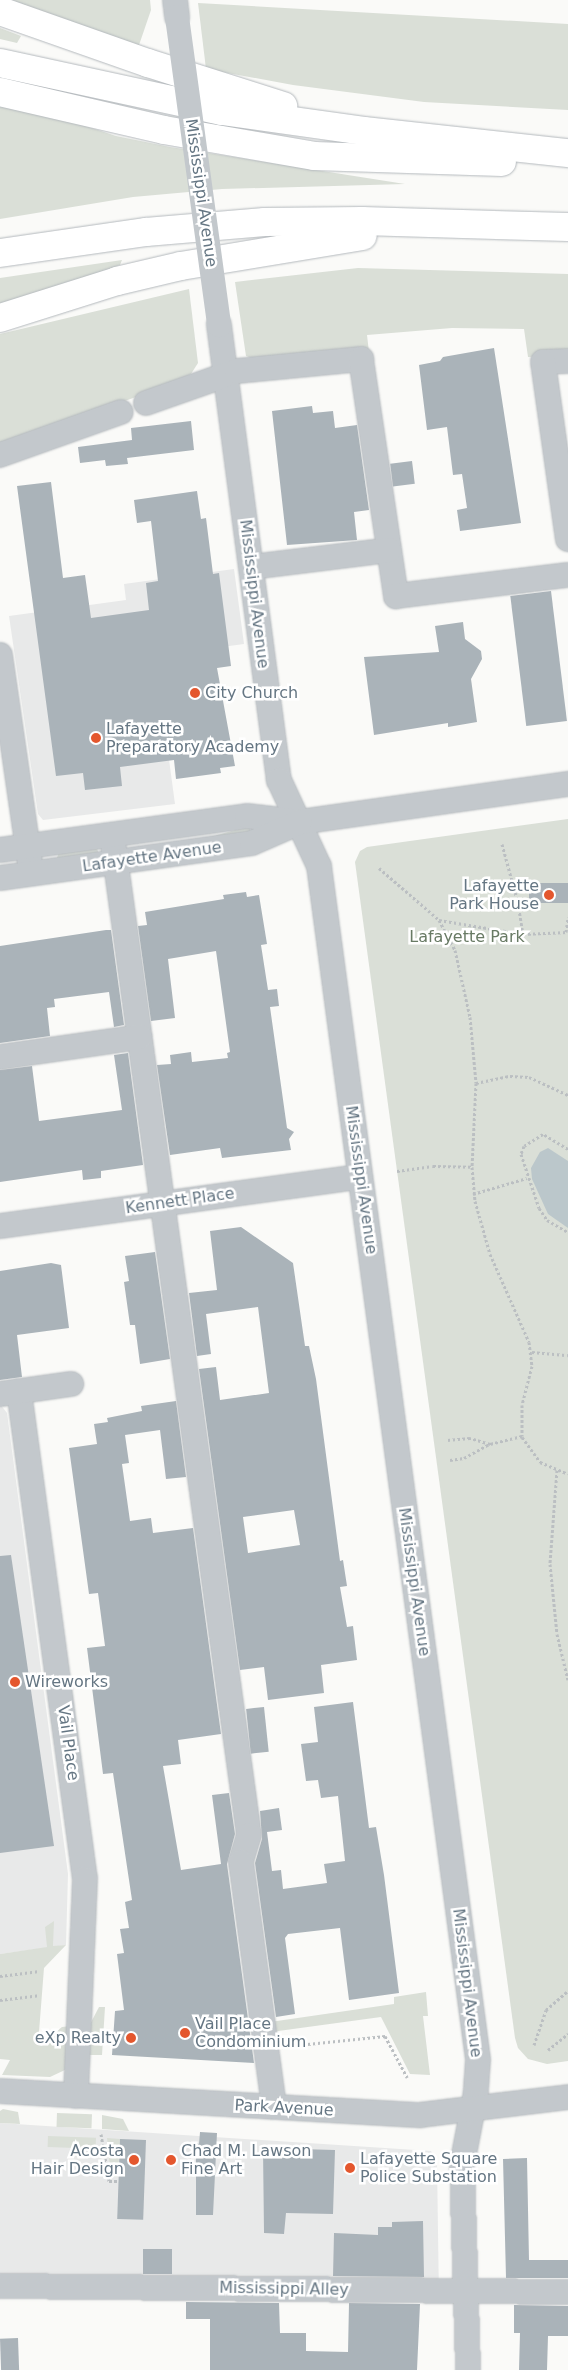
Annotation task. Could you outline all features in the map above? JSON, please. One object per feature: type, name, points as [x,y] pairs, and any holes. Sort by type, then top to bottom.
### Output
[{"type":"highway","points":[[0,11],[148,64],[364,131]]},
{"type":"highway","points":[[0,63],[203,107],[364,131],[568,153]]},
{"type":"highway","points":[[0,92],[164,130],[314,156],[437,162],[568,162]]},
{"type":"highway","points":[[0,253],[146,232],[265,222],[461,223],[568,227]]},
{"type":"highway","points":[[0,318],[117,281],[181,266],[323,241],[461,223]]},
{"type":"street","name":"Mississippi Avenue","points":[[176,9],[279,780],[319,866],[478,2060],[462,2165],[468,2370]]},
{"type":"street","points":[[146,403],[225,374],[249,368],[361,360],[396,596],[568,575]]},
{"type":"street","points":[[568,361],[543,362],[568,539]]},
{"type":"street","points":[[0,455],[121,412]]},
{"type":"street","points":[[251,567],[389,550]]},
{"type":"street","points":[[0,662],[32,874]]},
{"type":"street","name":"Lafayette Avenue","points":[[0,850],[247,816],[300,822],[568,784]]},
{"type":"street","name":"Lafayette Avenue","points":[[0,878],[252,843],[300,822]]},
{"type":"street","points":[[112,835],[249,1835],[241,1862],[274,2107]]},
{"type":"street","points":[[0,1057],[140,1037]]},
{"type":"street","name":"Kennett Place","points":[[0,1226],[360,1177]]},
{"type":"street","points":[[9,1392],[71,1384]]},
{"type":"street","name":"Vail Place","points":[[9,1392],[84,1869],[86,1909],[76,2096]]},
{"type":"street","name":"Park Avenue","points":[[0,2091],[404,2114],[472,2109],[568,2097]]},
{"type":"street","name":"Mississippi Alley","points":[[0,2286],[568,2292]]},
{"type":"path","points":[[502,844],[520,908],[523,934]]},
{"type":"path","points":[[379,868],[439,920],[455,950],[466,990],[476,1083],[472,1167],[474,1194],[490,1254],[532,1352],[530,1378],[520,1417],[522,1436],[540,1462],[568,1474]]},
{"type":"path","points":[[439,920],[523,934],[567,932],[568,917]]},
{"type":"path","points":[[476,1083],[510,1076],[529,1077],[568,1095]]},
{"type":"path","points":[[568,1149],[552,1137],[536,1136],[524,1146],[521,1154],[527,1178],[547,1220],[568,1232]]},
{"type":"path","points":[[397,1171],[433,1166],[472,1167]]},
{"type":"path","points":[[474,1194],[527,1178]]},
{"type":"path","points":[[532,1352],[568,1355]]},
{"type":"path","points":[[450,1460],[464,1458],[490,1444],[522,1436]]},
{"type":"path","points":[[447,1440],[470,1438],[490,1444]]},
{"type":"path","points":[[557,1470],[550,1564],[556,1634],[568,1680]]},
{"type":"path","points":[[0,1976],[40,1971]]},
{"type":"path","points":[[534,2045],[546,2010],[568,1991]]},
{"type":"path","points":[[0,2000],[39,1995]]},
{"type":"path","points":[[548,2050],[568,2034]]},
{"type":"path","points":[[280,2047],[385,2036],[407,2077]]},
{"type":"path","points":[[101,2134],[109,2181],[118,2181]]},
{"type":"shaded area","name":"Lafayette Preparatory Academy","points":[[234,569],[244,644],[155,656],[175,804],[43,820],[38,814],[9,616],[126,600],[124,584]]},
{"type":"shaded area","points":[[548,1148],[568,1161],[568,1228],[548,1214],[532,1179],[531,1168],[540,1152]]},
{"type":"shaded area","points":[[0,1404],[7,1413],[68,1874],[66,1945],[0,1954]]},
{"type":"shaded area","points":[[0,2123],[431,2151],[437,2162],[439,2300],[0,2294]]},
{"type":"green space","points":[[11,0],[150,0],[151,10],[138,48]]},
{"type":"green space","points":[[198,3],[568,24],[568,110],[424,102],[293,85],[206,69]]},
{"type":"green space","points":[[0,28],[21,36],[17,43],[0,39]]},
{"type":"green space","points":[[0,104],[59,117],[116,136],[170,147],[405,184],[222,189],[133,197],[0,219]]},
{"type":"green space","points":[[122,260],[120,265],[0,308],[0,278]]},
{"type":"green space","points":[[358,268],[568,274],[568,355],[528,357],[524,329],[452,328],[367,335],[369,352],[254,359],[246,356],[235,282]]},
{"type":"green space","points":[[189,289],[198,363],[191,374],[170,385],[0,445],[0,334]]},
{"type":"green space","name":"Lafayette Park","points":[[568,819],[568,2061],[547,2064],[528,2059],[518,2048],[515,2038],[355,862],[360,851],[367,847]]},
{"type":"green space","points":[[249,826],[251,833],[136,866],[134,859]]},
{"type":"green space","points":[[97,848],[99,855],[57,858],[59,852]]},
{"type":"green space","points":[[54,1921],[53,1946],[66,1945],[44,1968],[39,2032],[46,2040],[62,2027],[71,2026],[67,2069],[50,2077],[2,2075],[10,2060],[0,2059],[0,1954],[47,1947],[45,1927]]},
{"type":"green space","points":[[426,1992],[428,2016],[423,2016],[430,2075],[410,2074],[381,2017],[271,2032],[270,2022],[394,2004],[394,1997]]},
{"type":"green space","points":[[99,2007],[105,2007],[102,2055],[86,2055],[88,2028]]},
{"type":"green space","points":[[3,2109],[18,2112],[20,2124],[0,2123],[0,2111]]},
{"type":"green space","points":[[57,2113],[92,2114],[91,2128],[57,2127]]},
{"type":"green space","points":[[102,2115],[123,2119],[129,2131],[102,2129]]},
{"type":"green space","points":[[48,2136],[96,2138],[96,2149],[48,2147]]},
{"type":"green space","points":[[107,2138],[120,2139],[118,2177],[111,2177]]},
{"type":"building","points":[[494,348],[521,523],[460,531],[457,510],[467,508],[462,474],[453,475],[447,427],[427,430],[419,365],[440,361],[443,357]]},
{"type":"building","points":[[312,406],[313,413],[333,411],[335,428],[357,425],[369,510],[354,512],[357,540],[287,545],[272,411]]},
{"type":"building","points":[[191,421],[194,450],[127,458],[128,464],[106,466],[105,460],[80,463],[78,447],[132,440],[131,428]]},
{"type":"building","points":[[412,461],[415,484],[393,487],[390,464]]},
{"type":"building","points":[[51,482],[63,578],[85,575],[91,618],[149,610],[146,583],[158,581],[151,521],[137,523],[134,500],[197,491],[201,519],[206,518],[213,574],[219,573],[231,666],[217,668],[235,766],[220,768],[221,773],[176,779],[174,760],[120,767],[122,786],[85,790],[83,773],[56,776],[17,486]]},
{"type":"building","points":[[551,591],[567,721],[526,726],[510,596]]},
{"type":"building","points":[[463,622],[465,639],[481,651],[482,659],[471,679],[477,722],[448,727],[448,723],[374,735],[364,657],[439,652],[435,626]]},
{"type":"building","name":"Lafayette Park House","points":[[529,883],[568,883],[568,903],[529,903]]},
{"type":"building","points":[[246,892],[247,897],[259,895],[267,944],[261,945],[268,990],[277,989],[279,1006],[270,1007],[287,1128],[294,1132],[289,1139],[291,1150],[222,1158],[220,1148],[170,1155],[157,1065],[171,1064],[170,1055],[191,1052],[192,1062],[228,1058],[227,1053],[230,1052],[216,951],[168,959],[175,1018],[151,1021],[138,926],[147,925],[145,912],[224,899],[223,895]]},
{"type":"building","points":[[111,930],[124,1025],[114,1027],[109,992],[54,999],[55,1007],[47,1008],[50,1036],[0,1043],[0,946]]},
{"type":"building","points":[[128,1053],[143,1165],[101,1171],[101,1178],[83,1180],[82,1170],[0,1182],[0,1070],[32,1066],[39,1121],[122,1110],[114,1055]]},
{"type":"building","points":[[241,1227],[293,1263],[305,1346],[309,1346],[316,1379],[340,1561],[343,1560],[347,1586],[340,1587],[347,1627],[353,1626],[357,1660],[321,1665],[324,1693],[268,1700],[264,1667],[240,1670],[199,1369],[216,1367],[220,1400],[269,1393],[258,1307],[206,1314],[211,1354],[197,1356],[189,1293],[217,1290],[210,1231]],"holes":[[[294,1510],[300,1545],[248,1553],[243,1517]]]},
{"type":"building","points":[[155,1252],[170,1359],[140,1364],[135,1325],[130,1325],[124,1282],[129,1281],[125,1256]]},
{"type":"building","points":[[51,1263],[61,1265],[69,1328],[17,1335],[22,1377],[0,1380],[0,1271]]},
{"type":"building","points":[[176,1401],[186,1477],[166,1479],[160,1430],[125,1435],[129,1463],[122,1464],[130,1521],[151,1518],[153,1533],[193,1528],[221,1734],[178,1740],[181,1764],[163,1766],[181,1870],[221,1864],[212,1795],[229,1793],[235,1834],[227,1864],[254,2063],[112,2055],[115,2011],[124,2010],[117,1954],[124,1953],[120,1929],[129,1928],[125,1902],[132,1900],[113,1773],[103,1774],[87,1648],[105,1646],[98,1593],[89,1594],[69,1448],[97,1444],[94,1424],[108,1422],[107,1418],[142,1411],[141,1406]]},
{"type":"building","name":"Wireworks","points":[[11,1555],[54,1846],[0,1853],[0,1556]]},
{"type":"building","points":[[353,1702],[369,1828],[376,1827],[399,1993],[349,2000],[340,1928],[288,1934],[285,1938],[295,2014],[276,2017],[255,1863],[262,1839],[260,1811],[279,1808],[282,1830],[267,1832],[272,1871],[281,1870],[283,1889],[327,1883],[324,1864],[345,1861],[338,1796],[321,1798],[318,1780],[306,1781],[301,1744],[318,1742],[314,1707]]},
{"type":"building","points":[[264,1707],[269,1752],[251,1754],[246,1709]]},
{"type":"building","points":[[200,2132],[217,2133],[213,2215],[196,2215],[196,2143],[199,2144]]},
{"type":"building","points":[[120,2139],[146,2140],[143,2220],[117,2219]]},
{"type":"building","points":[[263,2148],[335,2150],[333,2214],[286,2213],[284,2234],[264,2233]]},
{"type":"building","points":[[527,2158],[529,2260],[568,2260],[568,2278],[506,2278],[503,2159]]},
{"type":"building","points":[[423,2221],[424,2277],[333,2276],[334,2233],[378,2235],[378,2227],[392,2227],[392,2222]]},
{"type":"building","points":[[143,2249],[172,2249],[172,2274],[143,2274]]},
{"type":"building","points":[[186,2302],[279,2303],[280,2333],[306,2333],[306,2351],[348,2352],[349,2303],[420,2304],[417,2370],[210,2370],[210,2319],[186,2319]]},
{"type":"building","points":[[514,2305],[568,2306],[568,2336],[548,2336],[547,2370],[519,2370],[520,2333],[514,2333]]},
{"type":"building","points":[[18,2338],[19,2370],[1,2370],[0,2339]]},
{"type":"place","name":"City Church","points":[[195,693]]},
{"type":"place","name":"Lafayette Preparatory Academy","points":[[96,738]]},
{"type":"place","name":"Lafayette Park House","points":[[549,895]]},
{"type":"place","name":"Wireworks","points":[[15,1682]]},
{"type":"place","name":"Vail Place Condominium","points":[[185,2033]]},
{"type":"place","name":"eXp Realty","points":[[131,2038]]},
{"type":"place","name":"Acosta Hair Design","points":[[134,2160]]},
{"type":"place","name":"Chad M. Lawson Fine Art","points":[[171,2160]]},
{"type":"place","name":"Lafayette Square Police Substation","points":[[350,2168]]}]
